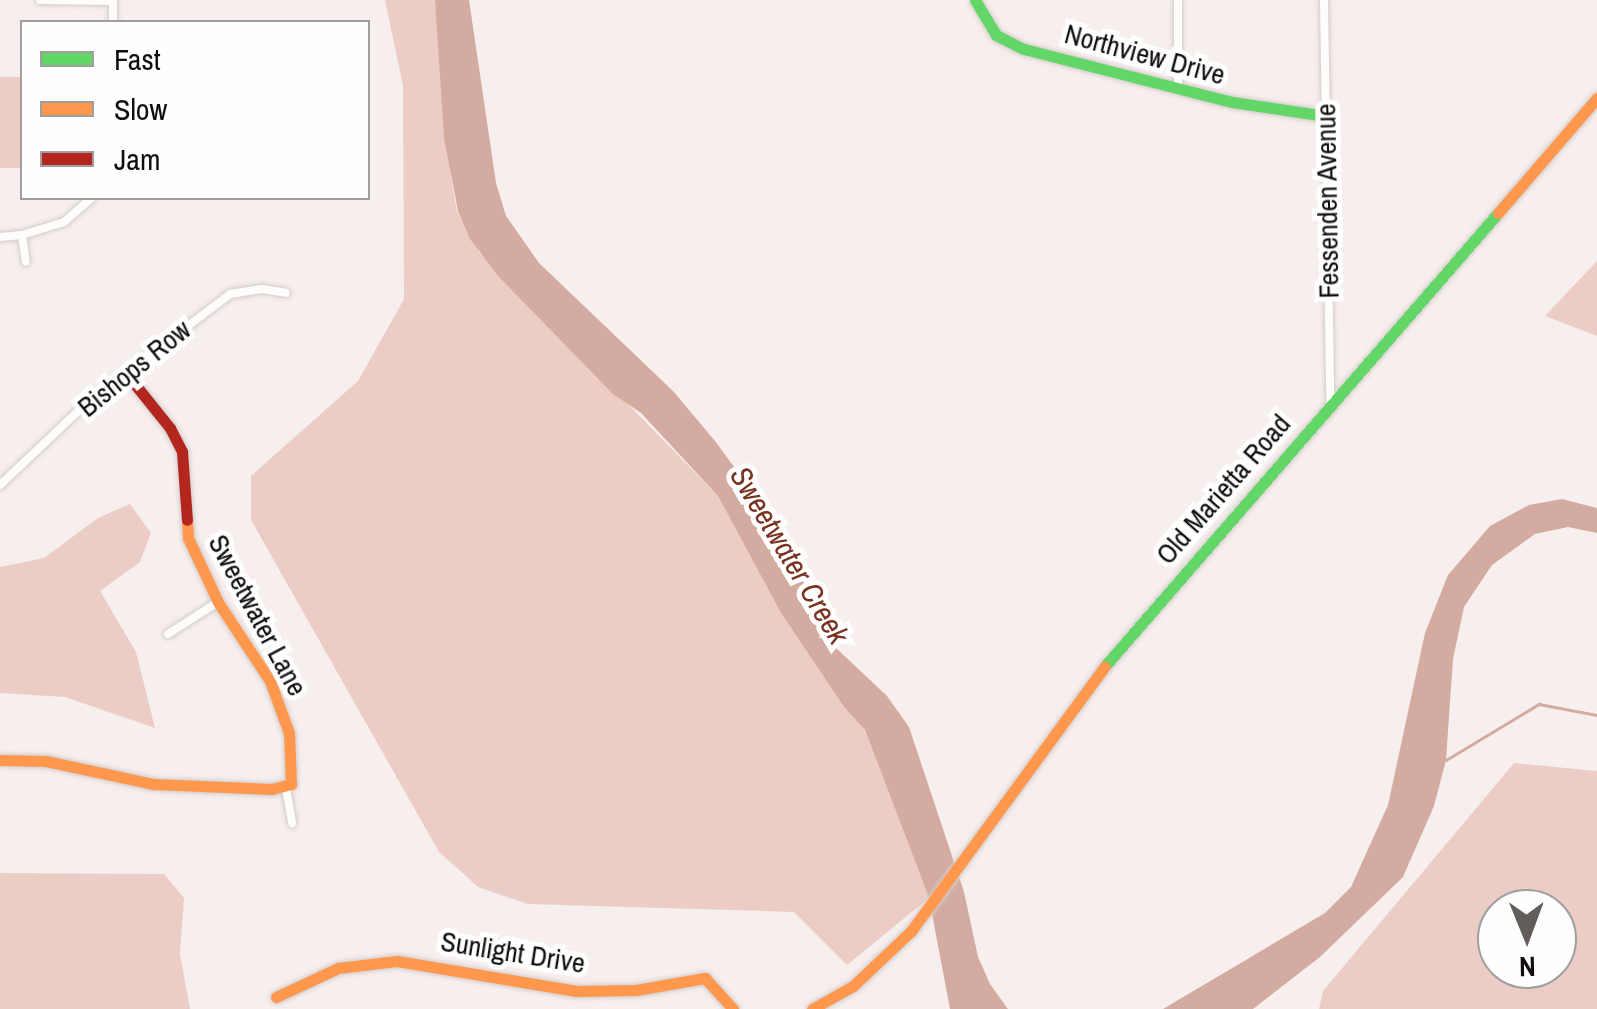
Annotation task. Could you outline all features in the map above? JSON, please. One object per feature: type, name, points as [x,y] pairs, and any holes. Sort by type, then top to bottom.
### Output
[{"type":"street","points":[[40,0],[113,0]]},
{"type":"street","name":"Northview Drive","points":[[975,0],[987,24],[1009,42],[1278,112],[1326,116]]},
{"type":"street","points":[[1178,0],[1178,88]]},
{"type":"street","name":"Fessenden Avenue","points":[[1324,0],[1330,403]]},
{"type":"street","name":"Old Marietta Road","points":[[812,1009],[852,986],[911,931],[1103,668],[1597,98]]},
{"type":"street","points":[[0,237],[22,236],[64,222],[90,200]]},
{"type":"street","points":[[22,236],[26,262]]},
{"type":"street","name":"Bishops Row","points":[[0,486],[125,372],[230,294],[262,289],[286,293]]},
{"type":"street","name":"Sweetwater Lane","points":[[125,372],[170,428],[182,452],[188,538],[218,602],[270,681],[282,711],[294,777],[286,788]]},
{"type":"street","points":[[168,634],[218,602]]},
{"type":"street","points":[[0,760],[46,761],[153,784],[286,788],[292,822]]},
{"type":"street","name":"Sunlight Drive","points":[[276,997],[338,968],[397,960],[578,991],[636,990],[682,978],[704,978],[715,984],[733,1009]]},
{"type":"shaded area","points":[[385,0],[435,0],[451,178],[457,211],[479,252],[718,496],[781,613],[844,707],[865,730],[929,898],[847,965],[794,912],[528,904],[478,887],[439,852],[251,520],[251,476],[358,381],[404,299],[403,86]]},
{"type":"shaded area","points":[[0,77],[20,77],[20,168],[0,168]]},
{"type":"shaded area","points":[[1597,261],[1597,336],[1545,316]]},
{"type":"shaded area","points":[[130,504],[151,533],[140,562],[100,591],[136,652],[155,728],[65,697],[0,693],[0,567],[44,558],[98,518]]},
{"type":"shaded area","points":[[1514,763],[1597,771],[1597,1009],[1319,1009],[1323,991]]},
{"type":"shaded area","points":[[0,873],[164,874],[184,898],[180,954],[190,1009],[0,1009]]},
{"type":"water","name":"Sweetwater Creek","points":[[435,0],[469,0],[496,183],[506,216],[539,263],[673,391],[715,441],[781,531],[835,647],[887,696],[909,727],[964,892],[978,957],[990,984],[1008,1009],[950,1009],[929,898],[865,730],[844,707],[781,613],[718,496],[641,413],[613,394],[498,276],[470,239],[458,211],[444,138]]},
{"type":"water","points":[[1562,499],[1597,508],[1597,533],[1568,527],[1535,534],[1492,565],[1464,607],[1453,659],[1446,760],[1434,806],[1403,877],[1320,957],[1253,1009],[1163,1009],[1325,913],[1351,887],[1388,805],[1425,633],[1448,575],[1490,526],[1529,505]]},
{"type":"waterway","points":[[1446,760],[1539,704],[1597,715]]},
{"type":"traffic: fast","points":[[975,0],[996,35],[1024,49],[1232,102],[1326,116]]},
{"type":"traffic: fast","points":[[1105,666],[1498,213]]},
{"type":"traffic: slow","points":[[1498,213],[1597,98]]},
{"type":"traffic: slow","points":[[0,760],[46,761],[153,784],[272,789],[291,784],[289,733],[270,681],[218,602],[188,538],[187,520]]},
{"type":"traffic: slow","points":[[812,1009],[853,986],[911,931],[1105,666]]},
{"type":"traffic: slow","points":[[276,997],[338,968],[397,961],[577,991],[636,990],[705,978],[733,1009]]},
{"type":"traffic: jam","points":[[125,372],[170,428],[182,452],[187,520]]}]
